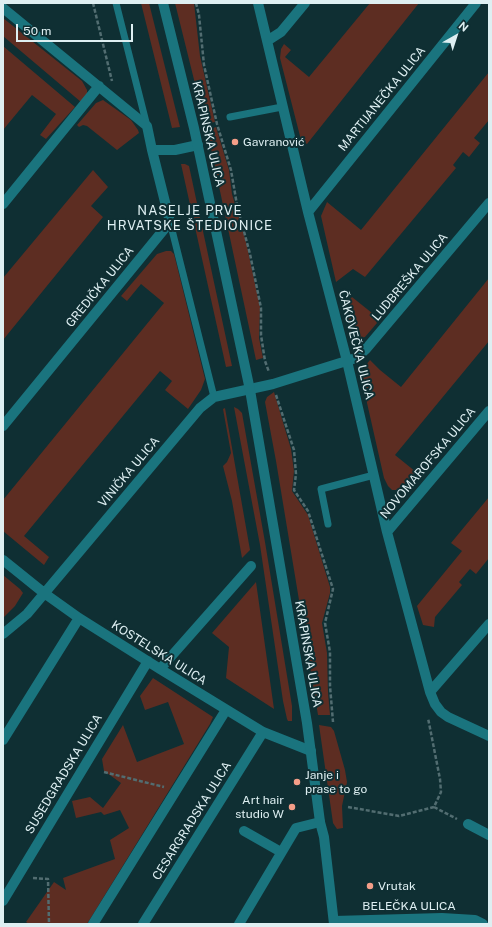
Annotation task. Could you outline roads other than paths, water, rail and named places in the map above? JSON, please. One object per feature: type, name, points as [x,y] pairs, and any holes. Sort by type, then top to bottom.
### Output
[{"type":"street","name":"KRAPINSKA ULICA","points":[[163,3],[198,145],[250,390],[311,751],[320,822],[324,838],[334,922]]},
{"type":"street","name":"ČAKOVEČKA ULICA","points":[[258,3],[308,212],[347,361],[387,532],[430,692],[435,704],[441,712],[448,717],[489,736]]},
{"type":"street","points":[[267,41],[281,32],[305,3]]},
{"type":"street","name":"MARTIJANEČKA ULICA","points":[[308,212],[476,3]]},
{"type":"street","points":[[3,8],[104,84],[147,126],[170,222]]},
{"type":"street","points":[[3,204],[104,84]]},
{"type":"street","points":[[152,150],[175,150],[198,145]]},
{"type":"street","name":"LUDBREŠKA ULICA","points":[[347,361],[356,358],[366,348],[489,203]]},
{"type":"street","name":"GREDIČKA ULICA","points":[[3,426],[170,222]]},
{"type":"street","points":[[250,390],[347,361]]},
{"type":"street","name":"VINIČKA ULICA","points":[[3,634],[27,614],[200,408],[214,397],[250,390]]},
{"type":"street","name":"NOVOMAROFSKA ULICA","points":[[387,532],[489,411]]},
{"type":"street","name":"KOSTELSKA ULICA","points":[[3,560],[44,593],[79,618],[226,710],[263,732],[311,751]]},
{"type":"street","points":[[160,669],[251,566]]},
{"type":"street","points":[[3,740],[79,618]]},
{"type":"street","points":[[430,692],[489,624]]},
{"type":"street","name":"SUSEDGRADSKA ULICA","points":[[3,901],[148,661]]},
{"type":"street","points":[[93,924],[226,710]]},
{"type":"street","name":"CESARGRADSKA ULICA","points":[[142,924],[263,732]]},
{"type":"street","points":[[239,924],[296,828],[320,822]]},
{"type":"street","points":[[468,824],[489,835]]},
{"type":"street","points":[[244,831],[281,852]]},
{"type":"street","name":"BELEČKA ULICA","points":[[334,922],[442,918],[475,920],[483,924]]},
{"type":"lane","points":[[116,3],[147,126]]},
{"type":"lane","points":[[230,118],[282,107]]},
{"type":"lane","points":[[170,222],[214,397]]},
{"type":"lane","points":[[328,524],[321,489],[374,475]]},
{"type":"place","name":"Gavranović","points":[[235,142]]},
{"type":"place","name":"Janje i prase to go","points":[[297,782]]},
{"type":"place","name":"Art hair studio W","points":[[292,807]]},
{"type":"place","name":"Vrutak","points":[[370,886]]},
{"type":"district","name":"NASELJE PRVE HRVATSKE ŠTEDIONICE","points":[[190,218]]}]
